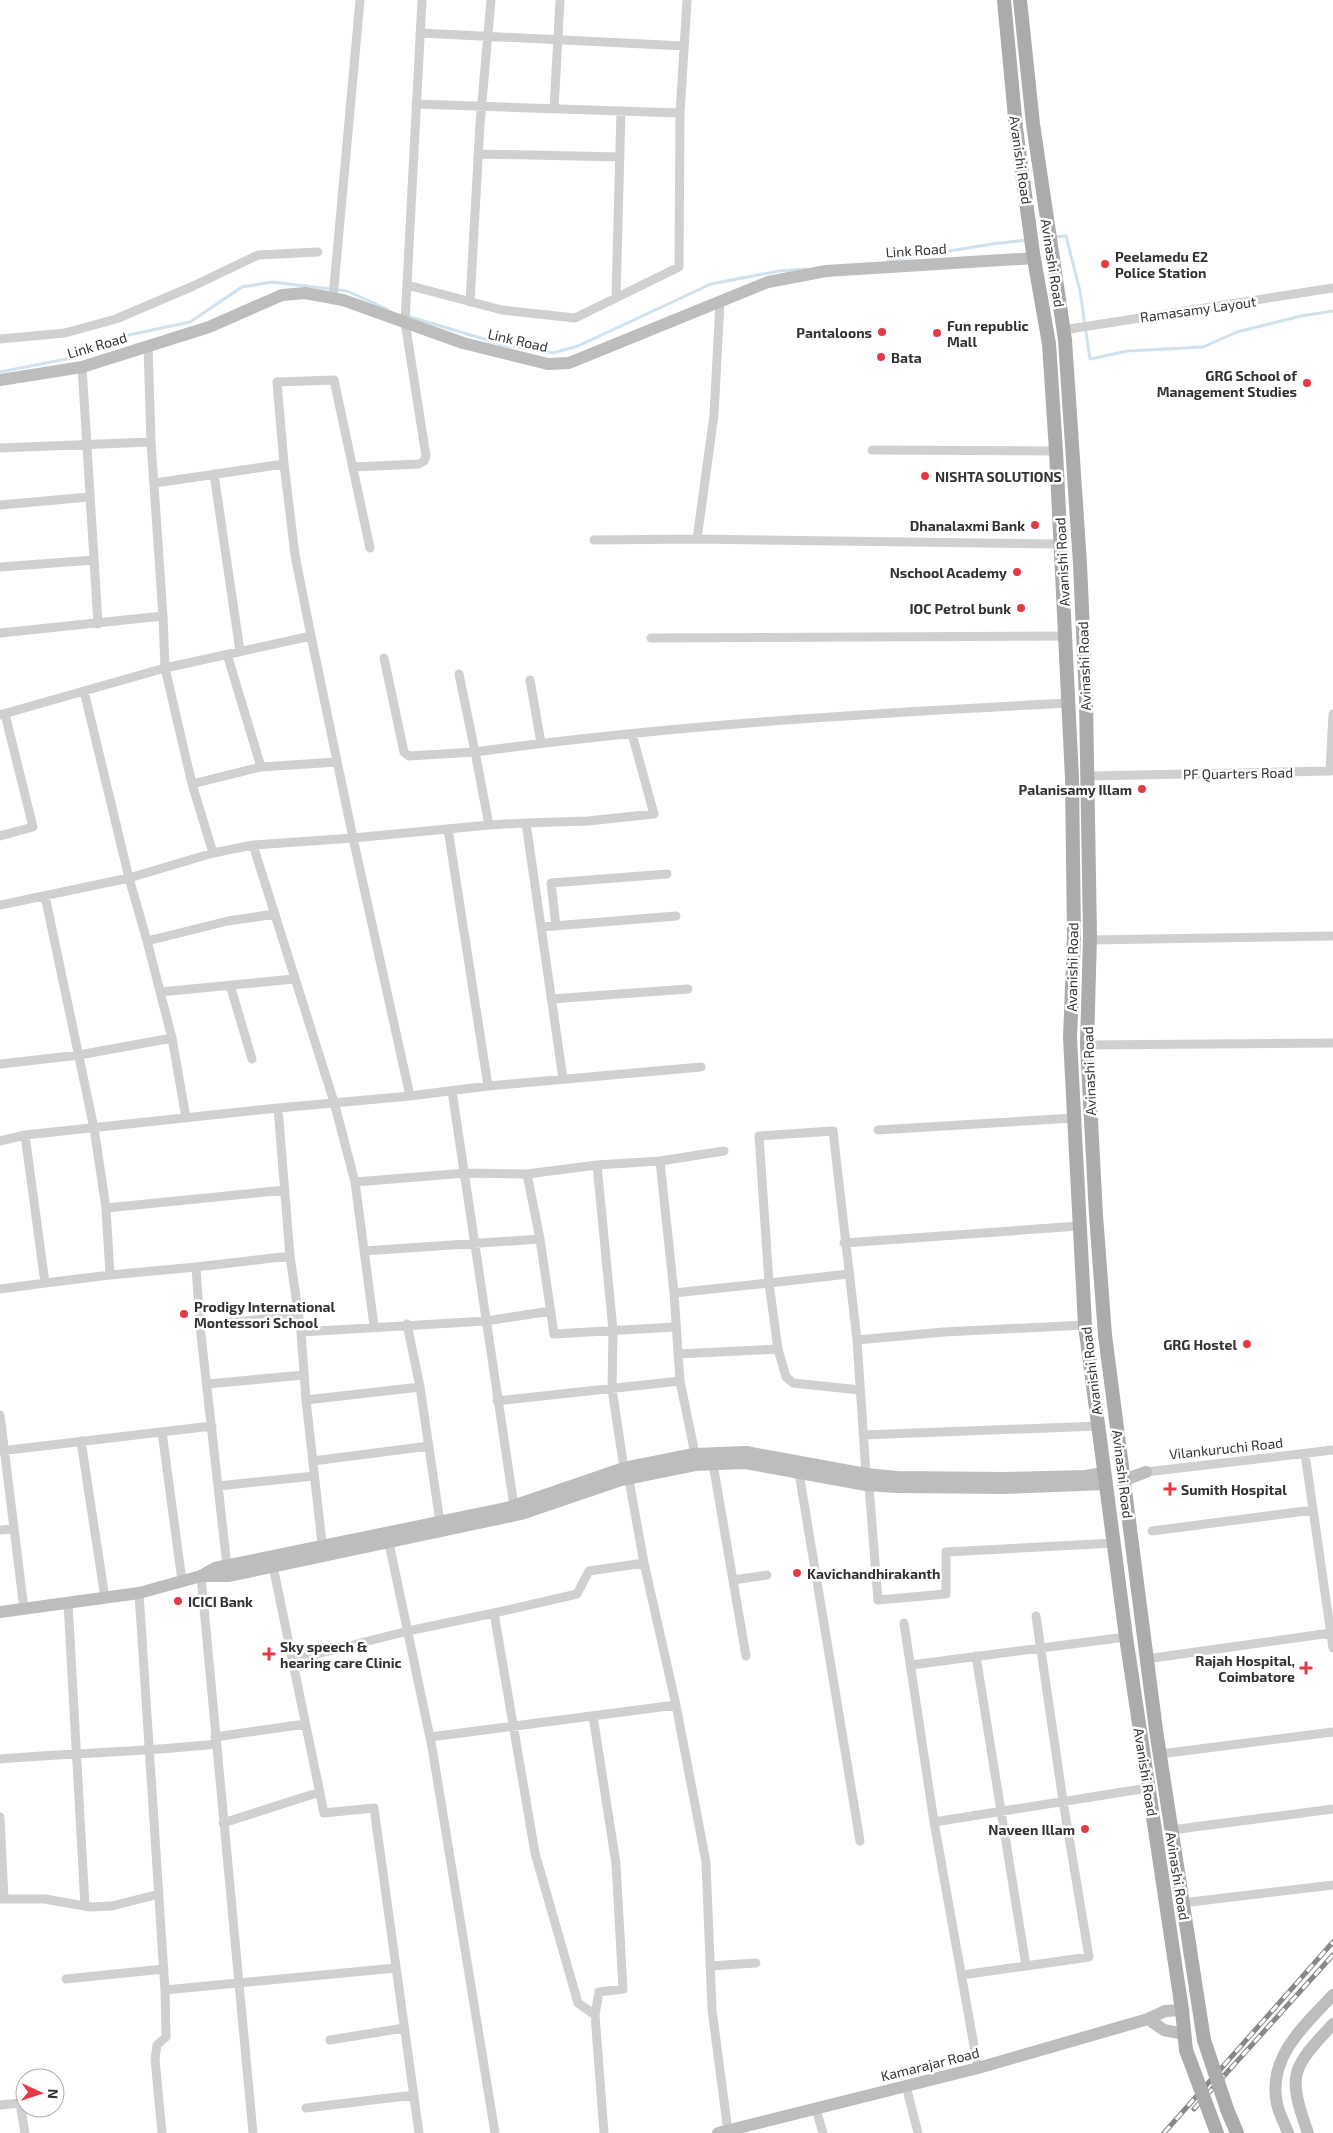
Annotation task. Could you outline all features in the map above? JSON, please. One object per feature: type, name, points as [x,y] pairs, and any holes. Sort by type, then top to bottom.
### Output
[{"type":"main road","name":"Avanishi Road","points":[[1004,0],[1016,128],[1034,256],[1049,344],[1056,451],[1070,703],[1074,937],[1070,1038],[1085,1325],[1126,1637],[1182,2010],[1186,2050],[1217,2133]]},
{"type":"main road","name":"Avinashi Road","points":[[1020,0],[1033,124],[1063,330],[1080,573],[1088,776],[1090,940],[1086,1045],[1106,1335],[1146,1659],[1204,2040],[1237,2133]]},
{"type":"main road","points":[[1081,1255],[1100,1254]]},
{"type":"main road","points":[[1140,1732],[1156,1730]]},
{"type":"main road","points":[[1153,1820],[1170,1823]]},
{"type":"street","points":[[333,292],[360,0]]},
{"type":"street","points":[[353,467],[419,464],[424,461],[426,456],[405,318],[422,0]]},
{"type":"street","points":[[470,302],[480,124],[491,0]]},
{"type":"street","points":[[554,109],[560,0]]},
{"type":"street","points":[[407,285],[502,310],[575,318],[679,267],[680,113],[687,0]]},
{"type":"street","points":[[420,33],[684,46]]},
{"type":"street","points":[[416,104],[680,113]]},
{"type":"street","points":[[616,298],[621,111]]},
{"type":"street","points":[[479,154],[620,157]]},
{"type":"street","points":[[0,338],[65,333],[116,319],[191,287],[258,255],[318,252]]},
{"type":"street","name":"Link Road","points":[[0,380],[82,367],[210,327],[282,295],[333,292],[343,300],[405,318],[473,345],[548,364],[569,363],[768,282],[826,271],[1034,256]]},
{"type":"street","name":"Ramasamy Layout","points":[[1063,330],[1333,288]]},
{"type":"street","points":[[697,538],[714,415],[720,302]]},
{"type":"street","points":[[148,346],[151,442],[165,668],[192,784],[213,853]]},
{"type":"street","points":[[82,367],[98,624]]},
{"type":"street","points":[[370,548],[334,380],[277,382],[284,464],[295,555],[353,838],[410,1096]]},
{"type":"street","points":[[0,448],[151,442]]},
{"type":"street","points":[[872,450],[1056,451]]},
{"type":"street","points":[[155,483],[284,464]]},
{"type":"street","points":[[214,474],[240,651]]},
{"type":"street","points":[[0,505],[89,497]]},
{"type":"street","points":[[594,540],[697,538],[1061,544]]},
{"type":"street","points":[[0,567],[94,560]]},
{"type":"street","points":[[0,633],[163,616]]},
{"type":"street","points":[[0,836],[33,827],[2,715],[165,668],[312,636]]},
{"type":"street","points":[[651,638],[1066,636]]},
{"type":"street","points":[[227,654],[261,767]]},
{"type":"street","points":[[384,658],[404,752],[409,756],[475,752],[541,743],[855,714],[1070,703]]},
{"type":"street","points":[[459,674],[489,825]]},
{"type":"street","points":[[530,680],[541,743]]},
{"type":"street","points":[[84,691],[129,878],[172,1038],[186,1118]]},
{"type":"street","name":"PF Quarters Road","points":[[1088,776],[1332,771],[1333,714]]},
{"type":"street","points":[[0,905],[129,878],[213,853],[253,845],[489,825],[588,821],[654,814],[632,734]]},
{"type":"street","points":[[192,784],[261,767],[337,762]]},
{"type":"street","points":[[526,823],[563,1079]]},
{"type":"street","points":[[448,829],[488,1086]]},
{"type":"street","points":[[253,845],[334,1102],[355,1182],[374,1326]]},
{"type":"street","points":[[556,926],[551,883],[667,874]]},
{"type":"street","points":[[45,896],[94,1128],[106,1208],[110,1275]]},
{"type":"street","points":[[147,940],[228,921],[275,914]]},
{"type":"street","points":[[541,927],[676,916]]},
{"type":"street","points":[[1090,940],[1333,936]]},
{"type":"street","points":[[160,992],[294,979]]},
{"type":"street","points":[[230,984],[252,1059]]},
{"type":"street","points":[[551,999],[688,988]]},
{"type":"street","points":[[0,1062],[80,1055],[172,1038]]},
{"type":"street","points":[[1086,1045],[1333,1043]]},
{"type":"street","points":[[0,1141],[25,1135],[334,1102],[701,1067]]},
{"type":"street","points":[[452,1092],[466,1173],[497,1401],[514,1506]]},
{"type":"street","points":[[278,1108],[290,1256],[301,1332],[312,1461],[323,1551]]},
{"type":"street","points":[[878,1130],[1074,1118]]},
{"type":"street","points":[[860,1390],[793,1382],[786,1377],[778,1349],[769,1283],[759,1136],[833,1131],[844,1243],[857,1340],[863,1435],[878,1600],[946,1594],[946,1552],[1114,1543]]},
{"type":"street","points":[[25,1135],[45,1283]]},
{"type":"street","points":[[355,1182],[466,1173],[527,1174],[597,1165],[660,1161],[724,1151]]},
{"type":"street","points":[[660,1161],[674,1293],[680,1381],[695,1454]]},
{"type":"street","points":[[597,1165],[613,1330],[612,1389],[626,1474],[676,1705],[706,1862],[712,2010],[723,2132]]},
{"type":"street","points":[[527,1174],[540,1239],[554,1334],[675,1327]]},
{"type":"street","points":[[106,1208],[285,1190]]},
{"type":"street","points":[[844,1243],[1079,1226]]},
{"type":"street","points":[[364,1251],[540,1239]]},
{"type":"street","points":[[0,1289],[290,1256]]},
{"type":"street","points":[[196,1267],[200,1326],[227,1566]]},
{"type":"street","points":[[674,1293],[848,1274]]},
{"type":"street","points":[[301,1332],[407,1324],[486,1321],[551,1311]]},
{"type":"street","points":[[200,1326],[299,1315]]},
{"type":"street","points":[[407,1324],[420,1387],[440,1522]]},
{"type":"street","points":[[857,1340],[944,1332],[1085,1325]]},
{"type":"street","points":[[678,1354],[778,1349]]},
{"type":"street","points":[[207,1384],[304,1375]]},
{"type":"street","points":[[497,1401],[680,1381]]},
{"type":"street","points":[[306,1400],[420,1387]]},
{"type":"street","points":[[0,1415],[2,1450],[24,1609]]},
{"type":"street","points":[[2,1450],[212,1426]]},
{"type":"street","points":[[863,1435],[1098,1426]]},
{"type":"street","points":[[162,1432],[182,1581]]},
{"type":"street","points":[[82,1441],[105,1598]]},
{"type":"street","points":[[312,1461],[429,1446]]},
{"type":"street","name":"Vilankuruchi Road","points":[[1124,1475],[1333,1450]]},
{"type":"street","points":[[0,1612],[139,1593],[201,1576],[229,1576],[273,1566],[323,1551],[514,1506],[695,1454],[746,1452],[867,1480]]},
{"type":"street","points":[[1305,1454],[1330,1609],[1333,1648]]},
{"type":"street","points":[[201,1576],[215,1568],[389,1543],[521,1514],[622,1480],[626,1474],[695,1465],[745,1463],[800,1473],[867,1480],[1003,1488],[1105,1479]]},
{"type":"street","points":[[713,1464],[746,1656]]},
{"type":"street","points":[[800,1473],[860,1841]]},
{"type":"street","points":[[218,1486],[314,1476]]},
{"type":"street","points":[[1152,1530],[1313,1510]]},
{"type":"street","points":[[0,1530],[14,1529]]},
{"type":"street","points":[[389,1543],[430,1737],[495,2133]]},
{"type":"street","points":[[292,1660],[408,1631],[577,1594],[589,1571],[644,1563]]},
{"type":"street","points":[[273,1566],[324,1813],[374,1808],[419,2133]]},
{"type":"street","points":[[733,1580],[767,1575]]},
{"type":"street","points":[[201,1576],[253,2133]]},
{"type":"street","points":[[139,1593],[165,1990],[166,2037],[157,2045],[155,2059],[162,2133]]},
{"type":"street","points":[[68,1604],[85,1906]]},
{"type":"street","points":[[494,1613],[535,1853],[578,2003],[595,2014]]},
{"type":"street","points":[[962,1974],[1089,1956],[1063,1802],[1036,1616]]},
{"type":"street","points":[[904,1623],[934,1822],[978,2068]]},
{"type":"street","points":[[1146,1659],[1331,1633]]},
{"type":"street","points":[[911,1665],[1126,1637]]},
{"type":"street","points":[[976,1656],[1026,1966]]},
{"type":"street","points":[[430,1737],[676,1705]]},
{"type":"street","points":[[594,1716],[616,1864],[623,1989],[599,1992],[595,2014],[604,2133]]},
{"type":"street","points":[[0,1759],[76,1753],[150,1751],[306,1724]]},
{"type":"street","points":[[1160,1754],[1333,1732]]},
{"type":"street","points":[[934,1822],[1148,1788]]},
{"type":"street","points":[[223,1823],[320,1792]]},
{"type":"street","points":[[1170,1823],[1333,1809]]},
{"type":"street","points":[[0,1817],[2,1899],[45,1899],[85,1906],[112,1906],[159,1894]]},
{"type":"street","points":[[1182,1903],[1333,1885]]},
{"type":"street","points":[[710,1966],[756,1963]]},
{"type":"street","points":[[165,1990],[396,1968]]},
{"type":"street","points":[[66,1979],[164,1969]]},
{"type":"street","points":[[1288,2133],[1277,2104],[1276,2085],[1286,2048],[1333,1994]]},
{"type":"street","name":"Kamarajar Road","points":[[723,2132],[978,2068],[1148,2019],[1165,2011],[1182,2010]]},
{"type":"street","points":[[1148,2019],[1164,2030],[1184,2034]]},
{"type":"street","points":[[1308,2133],[1295,2096],[1295,2080],[1299,2066],[1310,2049],[1333,2024]]},
{"type":"street","points":[[330,2040],[404,2028]]},
{"type":"street","points":[[906,2086],[918,2133]]},
{"type":"street","points":[[306,2108],[414,2095]]},
{"type":"street","points":[[0,2106],[20,2103],[25,2133]]},
{"type":"street","points":[[816,2108],[823,2133]]},
{"type":"waterway","points":[[1054,237],[1066,236],[1080,291],[1090,359],[1128,351],[1203,347],[1237,332],[1301,316],[1333,311]]},
{"type":"waterway","points":[[888,261],[1028,240]]},
{"type":"waterway","points":[[407,316],[504,345],[553,353],[578,346],[711,284],[779,271],[805,269]]},
{"type":"waterway","points":[[0,372],[66,359],[124,336],[190,322],[242,287],[272,282],[347,291],[387,309]]},
{"type":"railway","points":[[1164,2133],[1333,1942]]},
{"type":"railway","points":[[1194,2109],[1333,1955]]},
{"type":"place","name":"Peelamedu E2 Police Station","points":[[1105,264]]},
{"type":"place","name":"Pantaloons","points":[[882,332]]},
{"type":"place","name":"Fun republic Mall","points":[[937,333]]},
{"type":"place","name":"Bata","points":[[881,357]]},
{"type":"place","name":"GRG School of Management Studies","points":[[1307,383]]},
{"type":"place","name":"NISHTA SOLUTIONS","points":[[925,476]]},
{"type":"place","name":"Dhanalaxmi Bank","points":[[1035,525]]},
{"type":"place","name":"Nschool Academy","points":[[1017,572]]},
{"type":"place","name":"IOC Petrol bunk","points":[[1021,608]]},
{"type":"place","name":"Palanisamy Illam","points":[[1142,789]]},
{"type":"place","name":"Prodigy International Montessori School","points":[[184,1314]]},
{"type":"place","name":"GRG Hostel","points":[[1247,1344]]},
{"type":"place","name":"Sumith Hospital","points":[[1170,1489]]},
{"type":"place","name":"Kavichandhirakanth","points":[[797,1573]]},
{"type":"place","name":"ICICI Bank","points":[[178,1601]]},
{"type":"place","name":"Sky speech & hearing care Clinic","points":[[269,1654]]},
{"type":"place","name":"Rajah Hospital, Coimbatore","points":[[1306,1668]]},
{"type":"place","name":"Naveen Illam","points":[[1085,1829]]}]
